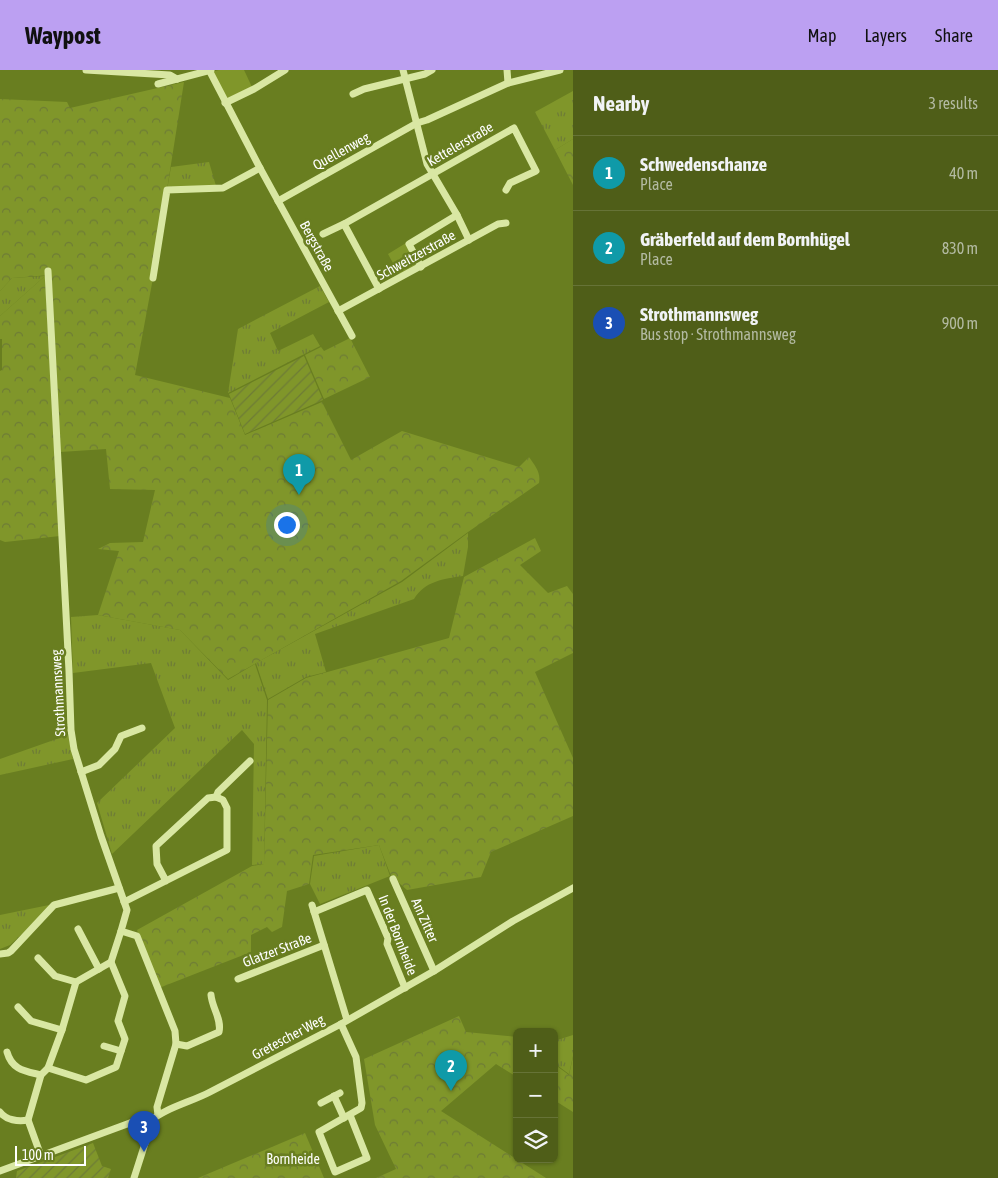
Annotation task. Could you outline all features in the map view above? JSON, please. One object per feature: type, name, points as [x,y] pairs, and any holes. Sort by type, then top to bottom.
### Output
[{"type":"street","points":[[86,70],[170,75],[177,79]]},
{"type":"street","points":[[158,84],[210,70]]},
{"type":"street","name":"Bergstraße","points":[[210,70],[260,168],[352,336]]},
{"type":"street","points":[[226,103],[254,89],[284,70]]},
{"type":"street","points":[[403,70],[427,164],[469,240]]},
{"type":"street","points":[[353,94],[364,89],[425,74],[432,70]]},
{"type":"street","points":[[508,70],[508,83]]},
{"type":"street","name":"Quellenweg","points":[[278,201],[417,123],[508,83],[560,70]]},
{"type":"street","name":"Kettelerstraße","points":[[324,234],[514,128],[536,171],[510,183],[506,190]]},
{"type":"street","points":[[153,278],[167,190],[223,188],[260,168]]},
{"type":"street","points":[[421,267],[409,244],[457,216]]},
{"type":"street","name":"Schweitzerstraße","points":[[338,311],[498,224],[506,223]]},
{"type":"street","points":[[344,224],[379,289]]},
{"type":"street","name":"Strothmannsweg","points":[[48,271],[71,730],[81,772],[127,910],[111,962]]},
{"type":"street","points":[[81,772],[99,765],[116,749],[121,736],[142,728]]},
{"type":"street","points":[[216,797],[218,792],[250,761]]},
{"type":"street","points":[[124,902],[166,881],[227,850],[227,808],[223,800],[216,797],[208,798],[156,846],[157,864],[166,881]]},
{"type":"street","name":"Am Zitter","points":[[394,879],[434,971]]},
{"type":"street","points":[[0,954],[11,951],[54,905],[119,888]]},
{"type":"street","name":"Gretescher Weg","points":[[149,1122],[158,1115],[210,1092],[344,1022],[434,971],[513,921],[573,888]]},
{"type":"street","name":"In der Bornheide","points":[[347,1116],[361,1108],[362,1103],[356,1057],[344,1022],[313,908],[367,890],[388,938],[387,944],[405,988]]},
{"type":"street","points":[[78,929],[99,969]]},
{"type":"street","points":[[121,930],[137,936],[175,1031],[176,1044],[157,1107],[158,1115]]},
{"type":"street","name":"Glatzer Straße","points":[[238,979],[324,945]]},
{"type":"street","points":[[38,958],[55,976],[76,982]]},
{"type":"street","points":[[41,1156],[28,1120],[41,1076],[48,1068],[62,1030],[76,982],[111,962],[125,996],[118,1020],[125,1039],[116,1067],[86,1080],[48,1068]]},
{"type":"street","points":[[176,1044],[187,1046],[220,1032],[221,1024],[211,995]]},
{"type":"street","points":[[18,1007],[31,1021],[62,1030]]},
{"type":"street","points":[[104,1046],[121,1051]]},
{"type":"street","points":[[7,1052],[9,1059],[17,1069],[41,1076]]},
{"type":"street","points":[[321,1103],[337,1095],[347,1116],[367,1158],[335,1172],[319,1132],[347,1116]]},
{"type":"street","points":[[0,1112],[4,1117],[21,1121],[28,1120]]},
{"type":"street","points":[[0,1171],[138,1120],[144,1120],[149,1122],[150,1126],[134,1178]]},
{"type":"green space","points":[[219,70],[244,70],[252,87],[225,99],[211,72]]},
{"type":"green space","points":[[184,82],[153,278],[135,375],[230,398],[245,435],[322,402],[351,460],[402,431],[519,467],[529,457],[539,476],[539,483],[401,581],[228,679],[180,630],[98,615],[119,551],[98,549],[110,543],[143,542],[155,490],[110,489],[106,449],[60,452],[50,275],[12,278],[0,291],[0,99],[67,102],[70,108]]},
{"type":"green space","points":[[573,91],[573,139],[555,150],[535,112]]},
{"type":"green space","points":[[573,139],[573,185],[555,150]]},
{"type":"green space","points":[[209,162],[216,186],[167,190],[171,167]]},
{"type":"green space","points":[[406,243],[417,264],[399,274],[388,254]]},
{"type":"green space","points":[[45,276],[0,316],[0,291],[12,278]]},
{"type":"green space","points":[[45,276],[60,536],[5,542],[0,540],[0,371],[2,370],[2,339],[0,339],[0,316]]},
{"type":"green space","points":[[320,286],[329,302],[270,333],[278,351],[313,334],[320,346],[228,393],[238,329]]},
{"type":"green space","points":[[350,338],[370,377],[324,399],[305,355],[321,347],[324,351]]},
{"type":"green space","points":[[304,356],[323,400],[245,434],[229,394]]},
{"type":"green space","points":[[468,533],[468,547],[463,576],[435,582],[423,588],[414,599],[315,634],[326,672],[306,677],[268,699],[256,663],[402,582]]},
{"type":"green space","points":[[535,538],[541,551],[520,565],[548,593],[567,586],[573,594],[573,653],[535,672],[573,758],[573,816],[491,852],[481,877],[407,890],[391,876],[379,845],[313,855],[309,884],[287,891],[282,927],[272,932],[267,927],[251,935],[251,952],[159,988],[137,930],[252,866],[264,864],[268,700],[306,678],[449,638],[464,577]]},
{"type":"green space","points":[[98,615],[180,630],[228,680],[255,664],[267,700],[264,864],[252,865],[254,744],[242,730],[112,854],[97,803],[175,728],[151,663],[73,673],[71,617]]},
{"type":"green space","points":[[68,735],[73,759],[0,775],[0,759]]},
{"type":"green space","points":[[379,845],[390,876],[320,904],[310,884],[314,856]]},
{"type":"green space","points":[[54,904],[10,945],[0,949],[0,915]]},
{"type":"green space","points":[[459,1016],[466,1032],[513,1037],[513,1075],[496,1064],[441,1111],[513,1157],[513,1163],[522,1163],[546,1178],[376,1178],[396,1169],[375,1125],[364,1059]]},
{"type":"green space","points":[[573,1035],[573,1056],[569,1074],[558,1066],[558,1040]]},
{"type":"green space","points":[[573,1057],[573,1112],[558,1103],[558,1067],[569,1075]]},
{"type":"green space","name":"Bornheide","points":[[305,1133],[324,1178],[198,1178]]},
{"type":"green space","points":[[93,1143],[102,1166],[111,1169],[108,1178],[16,1178],[17,1171]]},
{"type":"place","name":"Schwedenschanze","points":[[299,495]]},
{"type":"place","name":"Gräberfeld auf dem Bornhügel","points":[[451,1091]]},
{"type":"place","name":"Strothmannsweg","points":[[144,1152]]}]
